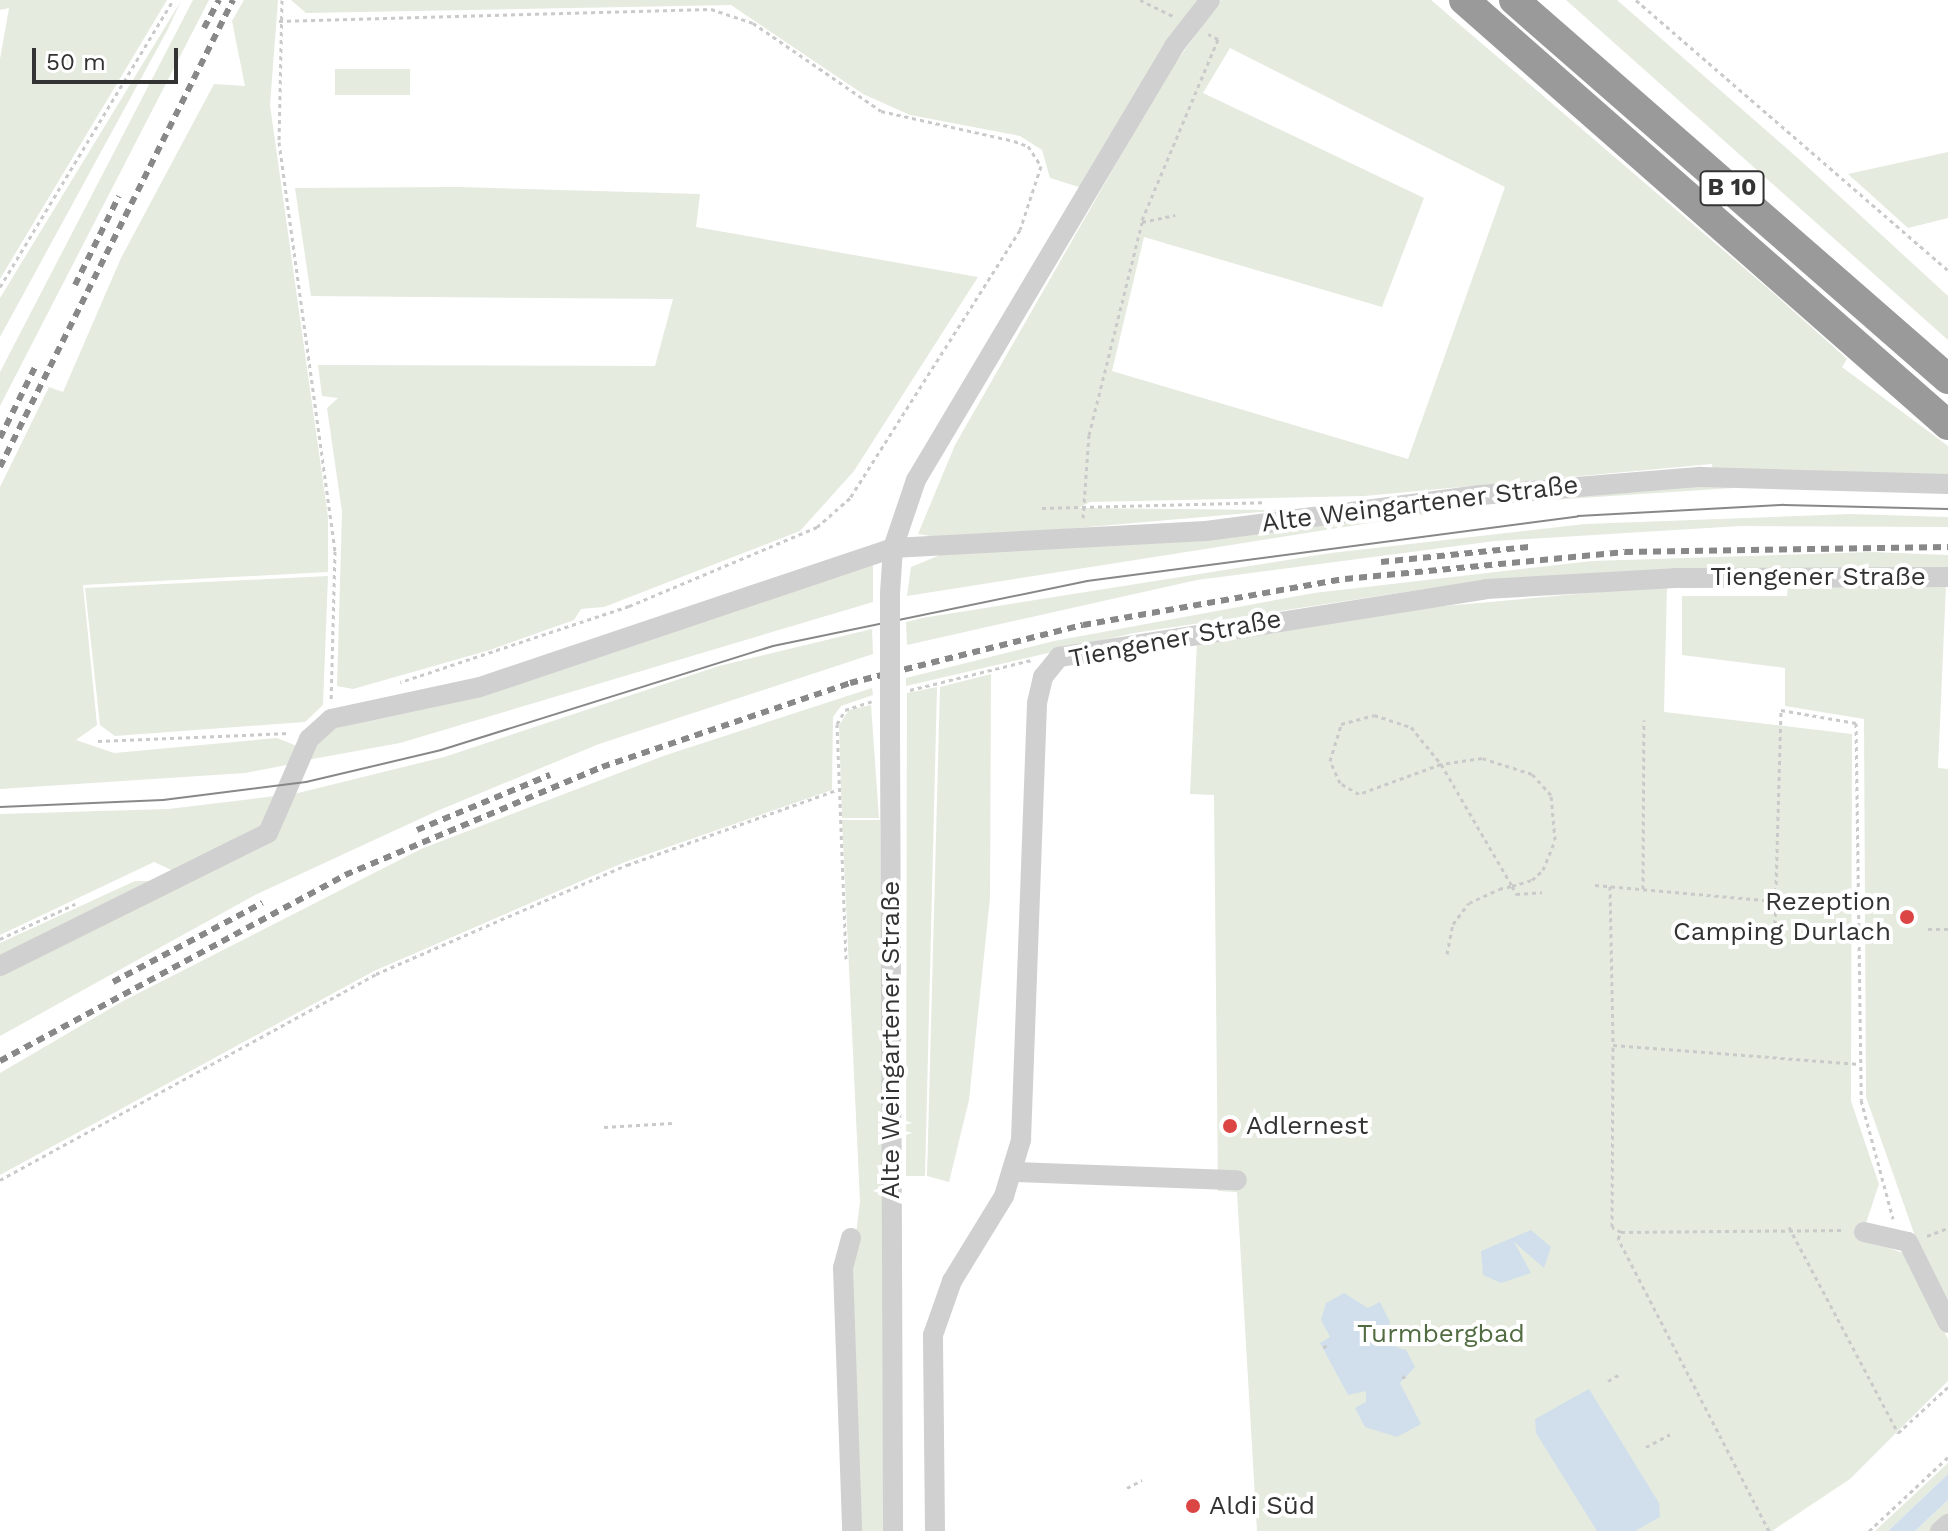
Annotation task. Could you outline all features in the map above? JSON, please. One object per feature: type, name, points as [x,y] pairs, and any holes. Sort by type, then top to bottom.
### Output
[{"type":"highway","name":"B 10","points":[[1464,0],[1948,425]]},
{"type":"highway","name":"B 10","points":[[1514,0],[1948,379]]},
{"type":"street","name":"Alte Weingartener Straße","points":[[893,1531],[890,593],[893,548],[916,480],[1190,25],[1210,0]]},
{"type":"street","name":"Alte Weingartener Straße","points":[[893,548],[1206,531],[1467,496],[1701,477],[1948,484]]},
{"type":"street","points":[[0,966],[251,846],[280,818],[309,739],[331,709],[480,687],[893,548]]},
{"type":"street","name":"Tiengener Straße","points":[[935,1531],[933,1335],[952,1281],[1014,1172],[1032,938],[1037,703],[1043,677],[1059,657],[1486,589],[1675,578],[1948,577]]},
{"type":"street","points":[[1014,1172],[1237,1180]]},
{"type":"street","points":[[1864,1232],[1906,1237],[1948,1323]]},
{"type":"street","points":[[851,1238],[843,1268],[852,1531]]},
{"type":"street","points":[[1940,1531],[1948,1524]]},
{"type":"path","points":[[0,287],[173,0]]},
{"type":"path","points":[[282,0],[279,21],[279,142],[334,527],[331,709]]},
{"type":"path","points":[[1082,509],[1089,435],[1149,190],[1218,39],[1140,0]]},
{"type":"path","points":[[1636,0],[1948,270]]},
{"type":"path","points":[[279,21],[711,9],[753,23],[881,111],[1014,141],[1028,146],[1041,166],[1020,230],[850,498],[817,527],[643,601],[384,687]]},
{"type":"path","points":[[1142,222],[1175,215]]},
{"type":"path","points":[[1042,508],[1270,502]]},
{"type":"path","points":[[331,709],[344,696]]},
{"type":"path","points":[[1775,924],[1781,710],[1822,714],[1858,727],[1861,1100],[1906,1237],[1948,1228]]},
{"type":"path","points":[[1447,954],[1464,908],[1512,886],[1539,875],[1552,850],[1551,795],[1532,774],[1504,761],[1441,764],[1364,795],[1340,783],[1330,745],[1349,720],[1384,716],[1419,734],[1441,764],[1512,886],[1521,898],[1542,892]]},
{"type":"path","points":[[1643,889],[1644,720]]},
{"type":"path","points":[[98,741],[278,732],[309,739]]},
{"type":"path","points":[[0,1180],[376,974],[627,865],[837,790]]},
{"type":"path","points":[[1595,885],[1775,901]]},
{"type":"path","points":[[1610,886],[1612,1227],[1621,1232],[1789,1227],[1864,1232]]},
{"type":"path","points":[[1928,929],[1948,929]]},
{"type":"path","points":[[1613,1045],[1860,1064]]},
{"type":"path","points":[[604,1127],[672,1123]]},
{"type":"path","points":[[1789,1227],[1898,1433],[1948,1387]]},
{"type":"path","points":[[1621,1232],[1618,1239],[1769,1531]]},
{"type":"path","points":[[1608,1381],[1620,1374]]},
{"type":"path","points":[[1646,1447],[1670,1434]]},
{"type":"path","points":[[1869,1531],[1948,1457]]},
{"type":"path","points":[[1127,1488],[1142,1480]]},
{"type":"green space","points":[[0,0],[167,0],[0,279],[0,59],[9,8],[0,10]]},
{"type":"green space","points":[[193,0],[209,0],[0,406],[0,372]]},
{"type":"green space","points":[[244,0],[278,0],[270,105],[328,517],[328,572],[83,585],[97,725],[76,740],[114,753],[277,738],[297,746],[287,765],[245,773],[0,789],[0,487],[49,387],[63,392],[121,258],[214,84],[245,86],[232,21]]},
{"type":"green space","points":[[291,0],[1198,0],[1079,187],[1050,178],[1042,150],[1020,136],[910,115],[863,94],[731,5],[306,13]]},
{"type":"green space","points":[[1221,0],[1431,0],[1771,291],[1847,359],[1842,367],[1948,446],[1948,476],[1713,473],[1712,464],[1364,496],[1090,502],[1078,508],[1283,510],[949,539],[918,534],[955,445],[1168,73]],"holes":[[[1230,48],[1505,187],[1408,459],[1112,371],[1144,237],[1382,307],[1424,198],[1203,93]]]},
{"type":"green space","points":[[1566,0],[1617,0],[1800,160],[1948,296],[1948,340]]},
{"type":"green space","points":[[181,1],[168,29],[0,337],[0,298]]},
{"type":"green space","points":[[335,69],[410,69],[410,95],[335,95]]},
{"type":"green space","points":[[1948,152],[1948,218],[1908,228],[1848,174]]},
{"type":"green space","points":[[458,187],[700,194],[696,227],[978,277],[854,471],[800,531],[604,607],[581,609],[574,620],[490,650],[353,689],[337,686],[342,512],[327,408],[338,398],[322,396],[318,365],[655,366],[673,299],[311,296],[295,188]]},
{"type":"green space","points":[[1630,486],[1764,486],[1490,504],[907,596],[911,567],[945,553]]},
{"type":"green space","points":[[1850,514],[1948,517],[1948,527],[1740,526],[1495,541],[1197,580],[907,645],[906,622],[922,618],[1331,553],[1585,524]]},
{"type":"green space","points":[[1872,552],[1948,555],[1948,569],[1642,571],[1425,589],[1134,633],[906,686],[906,678],[1054,641],[1314,593],[1592,561]]},
{"type":"green space","points":[[873,565],[873,602],[400,743],[307,760],[323,732],[657,637]]},
{"type":"green space","points":[[328,576],[323,705],[305,722],[115,736],[100,725],[85,588]]},
{"type":"green space","points":[[1788,585],[1946,585],[1938,768],[1948,769],[1948,1307],[1916,1239],[1866,1097],[1864,719],[1785,706],[1785,668],[1682,655],[1682,596],[1787,596]]},
{"type":"green space","name":"Turmbergbad","points":[[1667,586],[1664,712],[1852,734],[1851,1101],[1879,1184],[1861,1238],[1903,1253],[1948,1339],[1948,1381],[1850,1479],[1772,1531],[1257,1531],[1237,1192],[1218,1191],[1214,795],[1190,794],[1197,641],[1355,614]]},
{"type":"green space","points":[[872,629],[873,654],[599,744],[437,811],[255,895],[0,1036],[0,972],[281,825],[294,794],[444,757],[719,666]]},
{"type":"green space","points":[[991,674],[990,898],[969,1100],[949,1182],[927,1176],[940,687]]},
{"type":"green space","points":[[937,687],[925,1176],[906,1176],[907,693]]},
{"type":"green space","points":[[872,688],[873,695],[841,706],[833,717],[832,790],[625,862],[374,971],[0,1175],[0,1073],[123,1001],[421,849],[666,755]]},
{"type":"green space","points":[[871,705],[879,818],[842,818],[839,725],[849,710]]},
{"type":"green space","points":[[284,795],[273,819],[178,873],[154,862],[0,935],[0,814],[168,809]]},
{"type":"green space","points":[[842,820],[880,820],[886,1531],[860,1531],[851,1272],[860,1202]]},
{"type":"green space","points":[[135,881],[150,881],[0,960],[0,943]]},
{"type":"green space","points":[[1948,1463],[1948,1474],[1888,1531],[1875,1531]]},
{"type":"green space","points":[[1948,1500],[1948,1516],[1931,1531],[1915,1531]]},
{"type":"water","points":[[1531,1230],[1551,1247],[1544,1268],[1514,1242],[1531,1273],[1501,1283],[1483,1275],[1481,1251]]},
{"type":"water","points":[[1344,1293],[1368,1308],[1380,1302],[1390,1322],[1387,1344],[1406,1350],[1415,1367],[1400,1383],[1421,1424],[1397,1437],[1365,1427],[1355,1408],[1366,1402],[1366,1391],[1348,1395],[1320,1343],[1330,1337],[1321,1320],[1326,1303]]},
{"type":"water","points":[[1589,1389],[1659,1503],[1660,1517],[1635,1531],[1597,1531],[1536,1433],[1535,1419]]},
{"type":"water","points":[[1948,1474],[1948,1500],[1915,1531],[1888,1531]]},
{"type":"tram line","points":[[0,807],[163,800],[306,782],[441,750],[773,646],[1087,581],[1578,516],[1784,505],[1948,509]]},
{"type":"railway","points":[[204,28],[219,0]]},
{"type":"railway","points":[[0,467],[233,0]]},
{"type":"railway","points":[[75,285],[119,196]]},
{"type":"railway","points":[[0,438],[36,365]]},
{"type":"railway","points":[[1381,562],[1528,547]]},
{"type":"railway","points":[[0,1061],[345,875],[602,767],[850,683],[1083,625],[1345,579],[1625,552],[1948,547]]},
{"type":"railway","points":[[417,830],[550,775]]},
{"type":"railway","points":[[113,982],[262,903]]},
{"type":"place","name":"Rezeption Camping Durlach","points":[[1907,917]]},
{"type":"place","name":"Adlernest","points":[[1230,1126]]},
{"type":"place","name":"Aldi Süd","points":[[1193,1506]]}]
